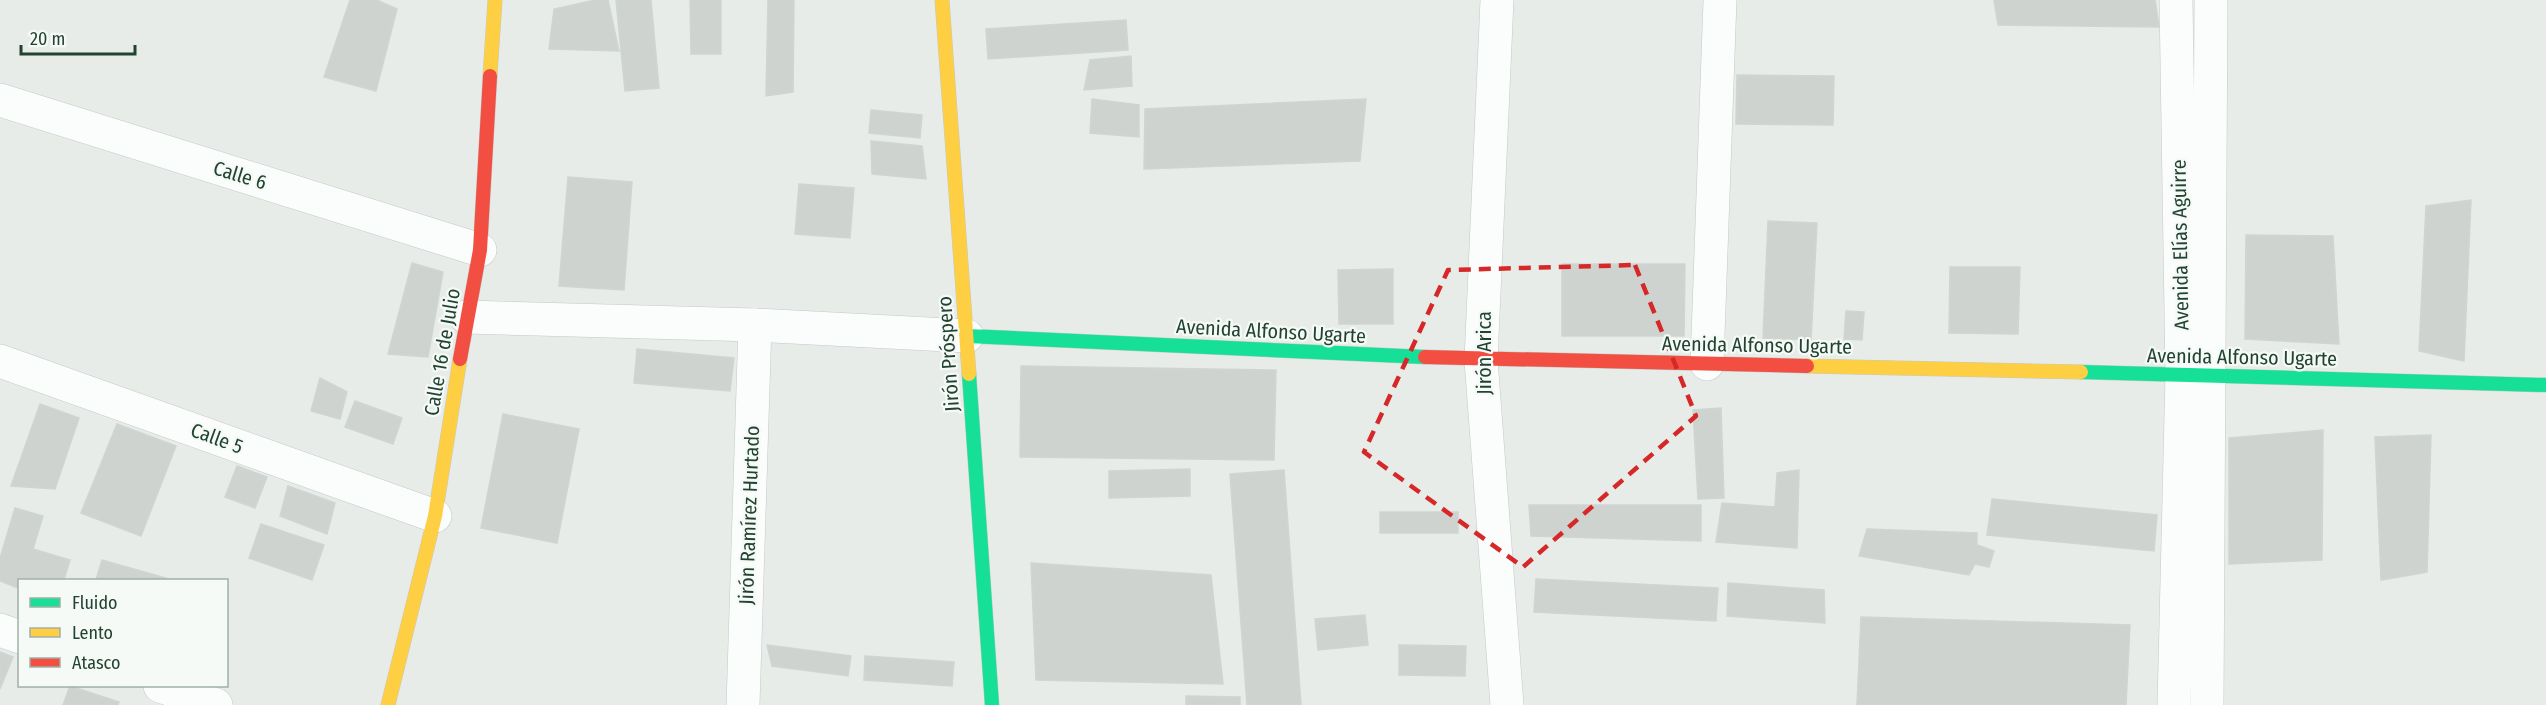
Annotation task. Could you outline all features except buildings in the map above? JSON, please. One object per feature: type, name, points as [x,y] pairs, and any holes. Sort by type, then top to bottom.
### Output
[{"type":"main road","name":"Jirón Próspero","points":[[942,0],[992,705]]},
{"type":"main road","name":"Calle 16 de Julio","points":[[388,705],[435,516],[466,317],[480,250],[490,1]]},
{"type":"main road","name":"Avenida Alfonso Ugarte","points":[[967,336],[1481,360],[2196,374],[2546,385]]},
{"type":"street","name":"Jirón Arica","points":[[1497,0],[1481,360],[1507,705]]},
{"type":"street","points":[[1707,364],[1720,0]]},
{"type":"street","name":"Avenida Elías Aguirre","points":[[2176,0],[2196,374],[2207,705]]},
{"type":"street","name":"Avenida Elías Aguirre","points":[[2174,705],[2196,374],[2211,0]]},
{"type":"street","name":"Calle 6","points":[[0,100],[480,250]]},
{"type":"street","points":[[466,317],[755,325],[967,336]]},
{"type":"street","name":"Jirón Ramírez Hurtado","points":[[743,705],[755,325]]},
{"type":"street","name":"Calle 5","points":[[0,361],[435,516]]},
{"type":"street","points":[[0,630],[18,636]]},
{"type":"street","points":[[163,687],[216,705]]},
{"type":"highlighted area","points":[[1635,265],[1696,416],[1523,567],[1364,452],[1448,270]]},
{"type":"traffic: fast","points":[[967,336],[1425,357]]},
{"type":"traffic: fast","points":[[2081,372],[2546,385]]},
{"type":"traffic: fast","points":[[969,374],[992,705]]},
{"type":"traffic: slow","points":[[490,76],[495,0]]},
{"type":"traffic: slow","points":[[942,0],[969,374]]},
{"type":"traffic: slow","points":[[388,705],[435,516],[460,359]]},
{"type":"traffic: slow","points":[[1807,366],[2081,372]]},
{"type":"traffic: jam","points":[[460,359],[480,250],[490,76]]},
{"type":"traffic: jam","points":[[1425,357],[1807,366]]}]
